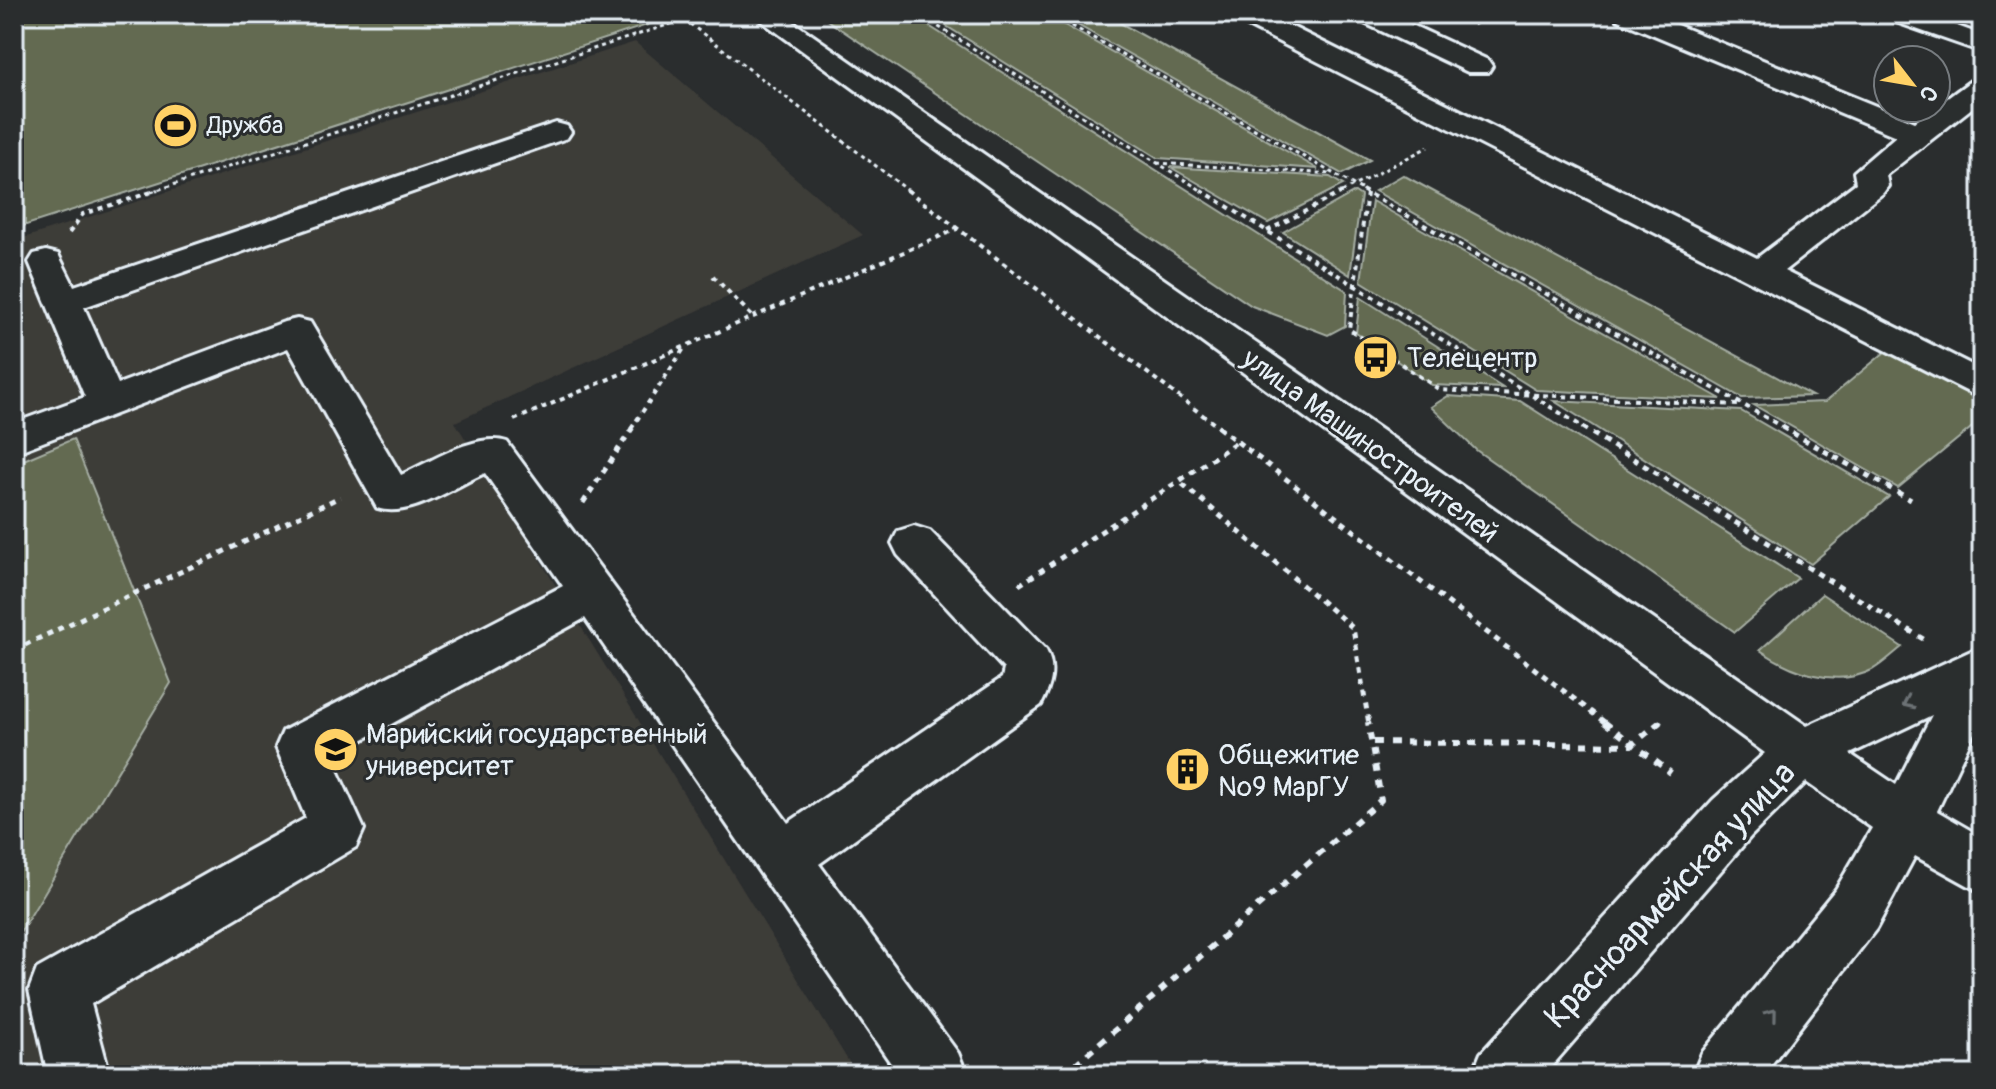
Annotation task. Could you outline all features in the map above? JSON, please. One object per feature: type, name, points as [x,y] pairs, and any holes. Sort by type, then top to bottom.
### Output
[{"type":"main road","name":"улица Машиностроителей","points":[[765,14],[1802,752],[1905,821],[1982,867]]},
{"type":"main road","points":[[1245,14],[1437,89],[1468,126],[1982,386]]},
{"type":"main road","points":[[1367,14],[1478,66],[1437,89]]},
{"type":"main road","points":[[1627,14],[1918,134]]},
{"type":"main road","points":[[1899,14],[1982,44]]},
{"type":"main road","points":[[1760,273],[1872,186],[1870,172],[1918,134],[1975,99]]},
{"type":"main road","points":[[63,302],[556,132]]},
{"type":"main road","points":[[46,262],[107,403]]},
{"type":"main road","points":[[14,439],[297,331],[392,497],[493,452],[936,1075]]},
{"type":"main road","points":[[782,858],[1024,690],[1029,664],[914,543]]},
{"type":"main road","points":[[79,1075],[58,990],[337,829],[301,747],[593,592]]},
{"type":"main road","name":"Красноармейская улица","points":[[1503,1075],[1732,818],[1802,752],[1980,668]]},
{"type":"main road","name":"Красноармейская улица","points":[[1724,1075],[1856,909],[1905,821],[1980,668]]},
{"type":"path","points":[[677,14],[1671,773]]},
{"type":"path","points":[[918,14],[1929,643]]},
{"type":"path","points":[[1051,14],[1911,500]]},
{"type":"path","points":[[46,262],[83,214],[684,19]]},
{"type":"path","points":[[1266,232],[1468,126]]},
{"type":"path","points":[[1156,163],[1333,174]]},
{"type":"path","points":[[1367,193],[1349,329],[1440,390],[1743,405]]},
{"type":"path","points":[[512,421],[957,228]]},
{"type":"path","points":[[713,276],[753,317]]},
{"type":"path","points":[[558,542],[685,346]]},
{"type":"path","points":[[1063,1075],[1381,800],[1353,628],[1179,481],[1235,443]]},
{"type":"path","points":[[14,650],[381,478]]},
{"type":"path","points":[[1373,742],[1632,745],[1661,721]]},
{"type":"shaded area","name":"Марийский государственный университет","points":[[635,42],[863,235],[455,422],[857,1075],[14,1075],[14,241]]},
{"type":"green space","name":"Дружба","points":[[14,14],[655,14],[663,20],[14,229]]},
{"type":"green space","points":[[818,14],[910,14],[1347,291],[1345,326],[1328,335],[1252,306]]},
{"type":"green space","points":[[927,14],[1045,14],[1318,169],[1158,158]]},
{"type":"green space","points":[[1058,14],[1120,14],[1111,18],[1370,160],[1342,174]]},
{"type":"green space","points":[[1170,167],[1330,177],[1343,185],[1268,223]]},
{"type":"green space","points":[[1403,175],[1812,396],[1742,398],[1375,191]]},
{"type":"green space","points":[[1355,192],[1361,196],[1350,275],[1283,232]]},
{"type":"green space","points":[[1372,201],[1721,399],[1536,390],[1361,281]]},
{"type":"green space","points":[[1360,297],[1503,388],[1432,385],[1356,333]]},
{"type":"green space","points":[[1891,347],[1982,394],[1982,419],[1898,488],[1754,405],[1825,402]]},
{"type":"green space","points":[[1448,396],[1520,401],[1798,578],[1735,632],[1476,450],[1431,407]]},
{"type":"green space","points":[[1554,401],[1741,411],[1889,497],[1811,564]]},
{"type":"green space","points":[[73,439],[171,683],[14,943],[14,464]]},
{"type":"green space","points":[[1822,594],[1902,647],[1872,670],[1844,678],[1800,671],[1760,650]]},
{"type":"place","name":"Дружба","points":[[176,125]]},
{"type":"place","name":"Телецентр","points":[[1376,357]]},
{"type":"place","name":"Марийский государственный университет","points":[[335,749]]},
{"type":"place","name":"Общежитие №9 МарГУ","points":[[1187,770]]}]
